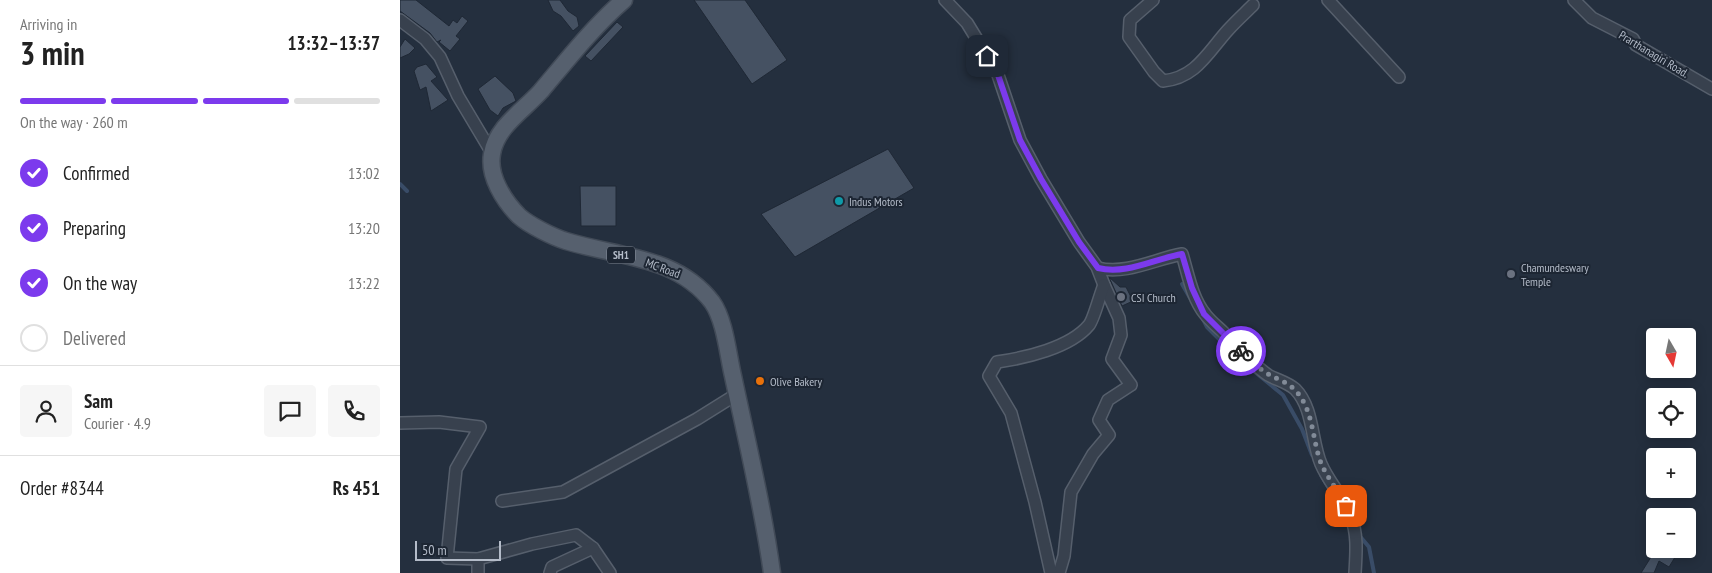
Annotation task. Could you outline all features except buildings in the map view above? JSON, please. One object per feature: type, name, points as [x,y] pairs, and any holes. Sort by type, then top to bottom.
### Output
[{"type":"main road","points":[[492,153],[499,137],[510,121],[540,93],[571,53],[624,0]]},
{"type":"main road","name":"MC Road","points":[[492,153],[492,167],[497,183],[506,200],[520,217],[564,241],[671,269],[686,276],[714,304],[721,322],[766,528],[772,573]]},
{"type":"street","points":[[944,0],[967,23],[997,72],[1020,140],[1079,242],[1098,268],[1119,318],[1121,335],[1112,359],[1131,385],[1108,400],[1099,420],[1109,435],[1093,454],[1071,492],[1064,556],[1059,573]]},
{"type":"street","points":[[1153,0],[1130,20],[1129,37],[1154,72],[1163,81],[1188,74],[1208,56],[1228,30],[1253,4]]},
{"type":"street","points":[[1328,0],[1400,77]]},
{"type":"street","name":"Prarthanagiri Road.","points":[[1574,0],[1592,18],[1633,39],[1636,46],[1712,89]]},
{"type":"street","points":[[400,20],[425,39],[440,57],[458,96],[492,153]]},
{"type":"street","points":[[1098,268],[1110,271],[1155,262],[1182,254],[1192,288],[1204,314],[1242,352],[1269,375],[1281,380],[1295,390],[1301,398],[1310,418],[1320,462],[1352,517],[1357,545],[1355,573]]},
{"type":"street","points":[[1050,573],[1035,502],[1011,413],[989,376],[997,362],[1048,349],[1071,339],[1089,324],[1104,285]]},
{"type":"street","points":[[502,501],[563,492],[697,419],[737,394]]},
{"type":"street","points":[[400,423],[439,422],[480,427],[456,469],[446,558],[478,559],[532,544],[576,535],[593,548],[610,573]]},
{"type":"street","points":[[550,573],[552,567],[593,548]]},
{"type":"street","points":[[478,559],[478,573]]},
{"type":"waterway","points":[[400,184],[407,191]]},
{"type":"waterway","points":[[1182,284],[1190,298]]},
{"type":"waterway","points":[[1203,319],[1207,327],[1239,359],[1283,395],[1302,429],[1312,455]]},
{"type":"waterway","points":[[1321,475],[1344,514]]},
{"type":"waterway","points":[[1358,534],[1369,547],[1374,573]]},
{"type":"way so far","points":[[1241,351],[1269,375],[1281,380],[1295,390],[1301,398],[1310,418],[1320,462],[1346,506]]},
{"type":"place","name":"Indus Motors","points":[[839,201]]},
{"type":"place","name":"Chamundeswary Temple","points":[[1511,274]]},
{"type":"place","name":"CSI Church","points":[[1121,297]]},
{"type":"place","name":"Olive Bakery","points":[[760,381]]},
{"type":"route","points":[[987,56],[997,72],[1020,140],[1079,242],[1098,268],[1110,271],[1155,262],[1182,254],[1192,288],[1204,314],[1241,351]]}]
